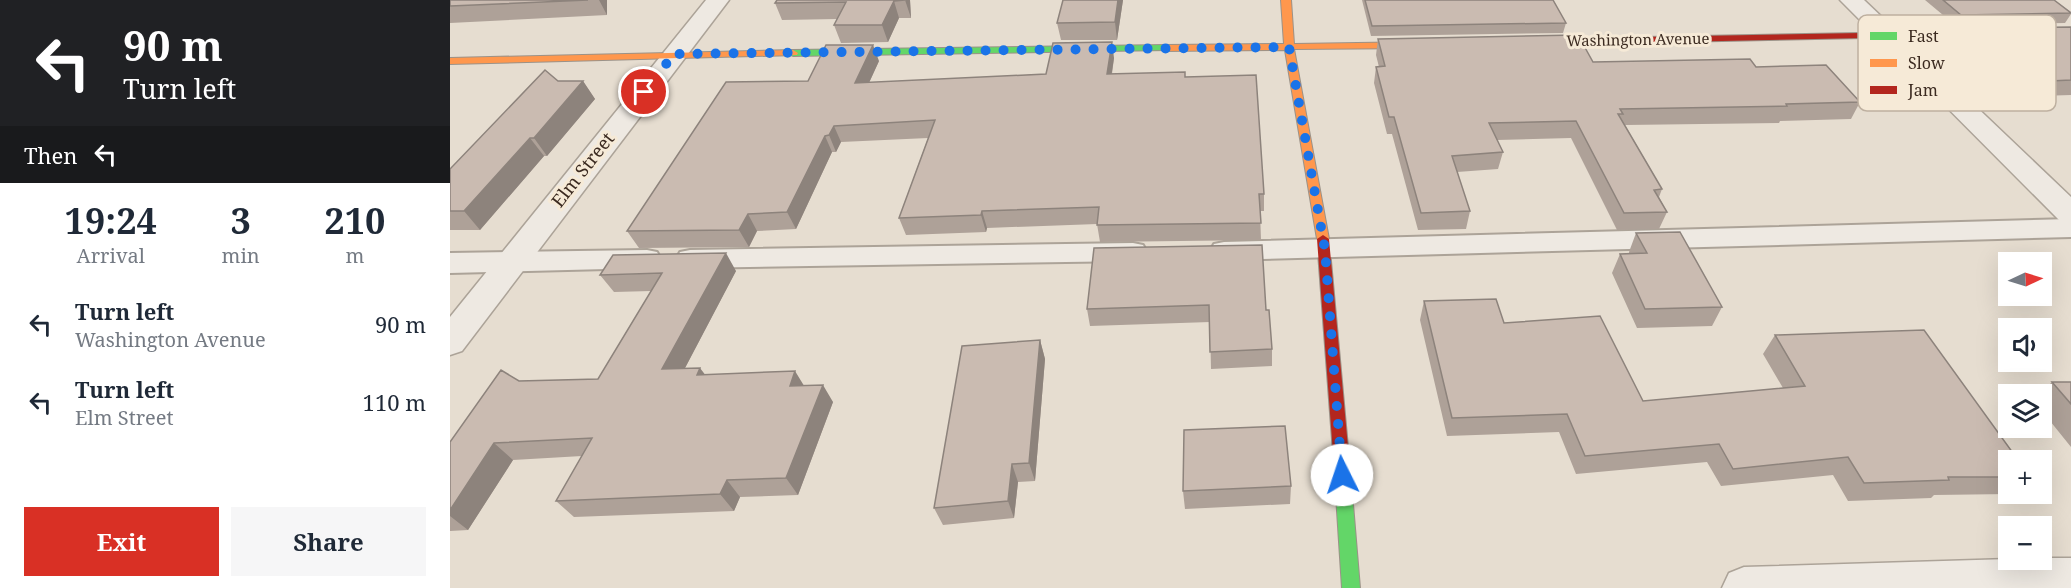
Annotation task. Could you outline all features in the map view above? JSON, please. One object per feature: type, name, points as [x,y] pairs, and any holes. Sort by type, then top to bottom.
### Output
[{"type":"street","name":"Elm Street","points":[[450,342],[718,0]]},
{"type":"street","points":[[1286,0],[1289,47],[1325,250],[1351,588]]},
{"type":"street","points":[[1851,0],[1868,15]]},
{"type":"street","name":"Washington Avenue","points":[[2056,32],[2071,32]]},
{"type":"street","name":"Washington Avenue","points":[[1525,43],[1858,36]]},
{"type":"street","points":[[450,61],[674,54],[1431,44]]},
{"type":"street","points":[[1967,111],[2071,214]]},
{"type":"street","points":[[1744,588],[2071,578]]},
{"type":"lane","points":[[1194,251],[1325,250],[2071,228]]},
{"type":"lane","points":[[450,263],[1158,252]]},
{"type":"building","points":[[450,0],[588,0],[450,6]]},
{"type":"building","points":[[777,0],[905,0],[894,1],[882,25],[834,25],[846,2],[775,3]]},
{"type":"building","points":[[1063,0],[1118,0],[1115,22],[1057,23]]},
{"type":"building","points":[[1365,0],[1553,0],[1566,23],[1372,26]]},
{"type":"building","points":[[1943,0],[2054,0],[2071,13],[1961,15]]},
{"type":"building","points":[[2056,27],[2071,27],[2071,80],[2056,81]]},
{"type":"building","points":[[1578,35],[1593,62],[1750,59],[1756,67],[1826,65],[1858,102],[1786,104],[1787,106],[1620,109],[1623,114],[1618,114],[1662,189],[1654,190],[1667,212],[1624,213],[1576,121],[1489,123],[1503,152],[1452,156],[1470,211],[1421,213],[1394,117],[1389,117],[1376,67],[1385,66],[1378,39]]},
{"type":"building","points":[[1112,42],[1107,74],[1185,72],[1185,77],[1256,75],[1264,194],[1259,194],[1261,223],[1097,225],[1099,207],[982,211],[981,215],[899,218],[935,120],[834,126],[829,135],[825,136],[787,212],[748,214],[739,230],[627,231],[726,82],[808,81],[826,45],[873,45],[855,83],[1046,74],[1053,43]]},
{"type":"building","points":[[545,70],[558,81],[583,81],[534,138],[530,138],[464,211],[450,211],[450,169]]},
{"type":"building","points":[[1680,232],[1722,307],[1645,309],[1620,254],[1647,253],[1636,233]]},
{"type":"building","points":[[1262,245],[1266,310],[1269,310],[1272,349],[1210,352],[1209,305],[1087,309],[1094,248]]},
{"type":"building","points":[[726,253],[662,369],[700,368],[697,375],[795,371],[790,386],[823,385],[786,478],[727,480],[720,494],[556,501],[592,438],[494,443],[450,510],[450,442],[501,370],[519,381],[598,379],[662,273],[600,275],[613,255]]},
{"type":"building","points":[[1496,299],[1504,323],[1600,316],[1643,401],[1805,386],[1775,335],[1924,330],[1998,432],[1998,438],[2002,438],[2011,450],[1998,450],[1998,477],[1948,477],[1949,480],[1864,483],[1848,457],[1733,469],[1719,444],[1585,456],[1567,414],[1452,418],[1424,301]]},
{"type":"building","points":[[1040,340],[1029,463],[1012,464],[1008,501],[934,508],[962,346]]},
{"type":"building","points":[[2052,382],[2071,382],[2071,404]]},
{"type":"building","points":[[1285,426],[1291,486],[1183,491],[1184,430]]},
{"type":"traffic: fast","points":[[793,53],[1165,48]]},
{"type":"traffic: fast","points":[[1343,480],[1351,588]]},
{"type":"traffic: slow","points":[[1286,0],[1289,47],[1323,239]]},
{"type":"traffic: slow","points":[[2056,32],[2071,32]]},
{"type":"traffic: slow","points":[[1165,48],[1421,45]]},
{"type":"traffic: slow","points":[[450,61],[793,53]]},
{"type":"traffic: jam","points":[[1536,42],[1858,36]]},
{"type":"traffic: jam","points":[[1323,239],[1343,480]]},
{"type":"route","points":[[644,92],[674,54],[1289,47],[1325,250],[1342,475]]}]
